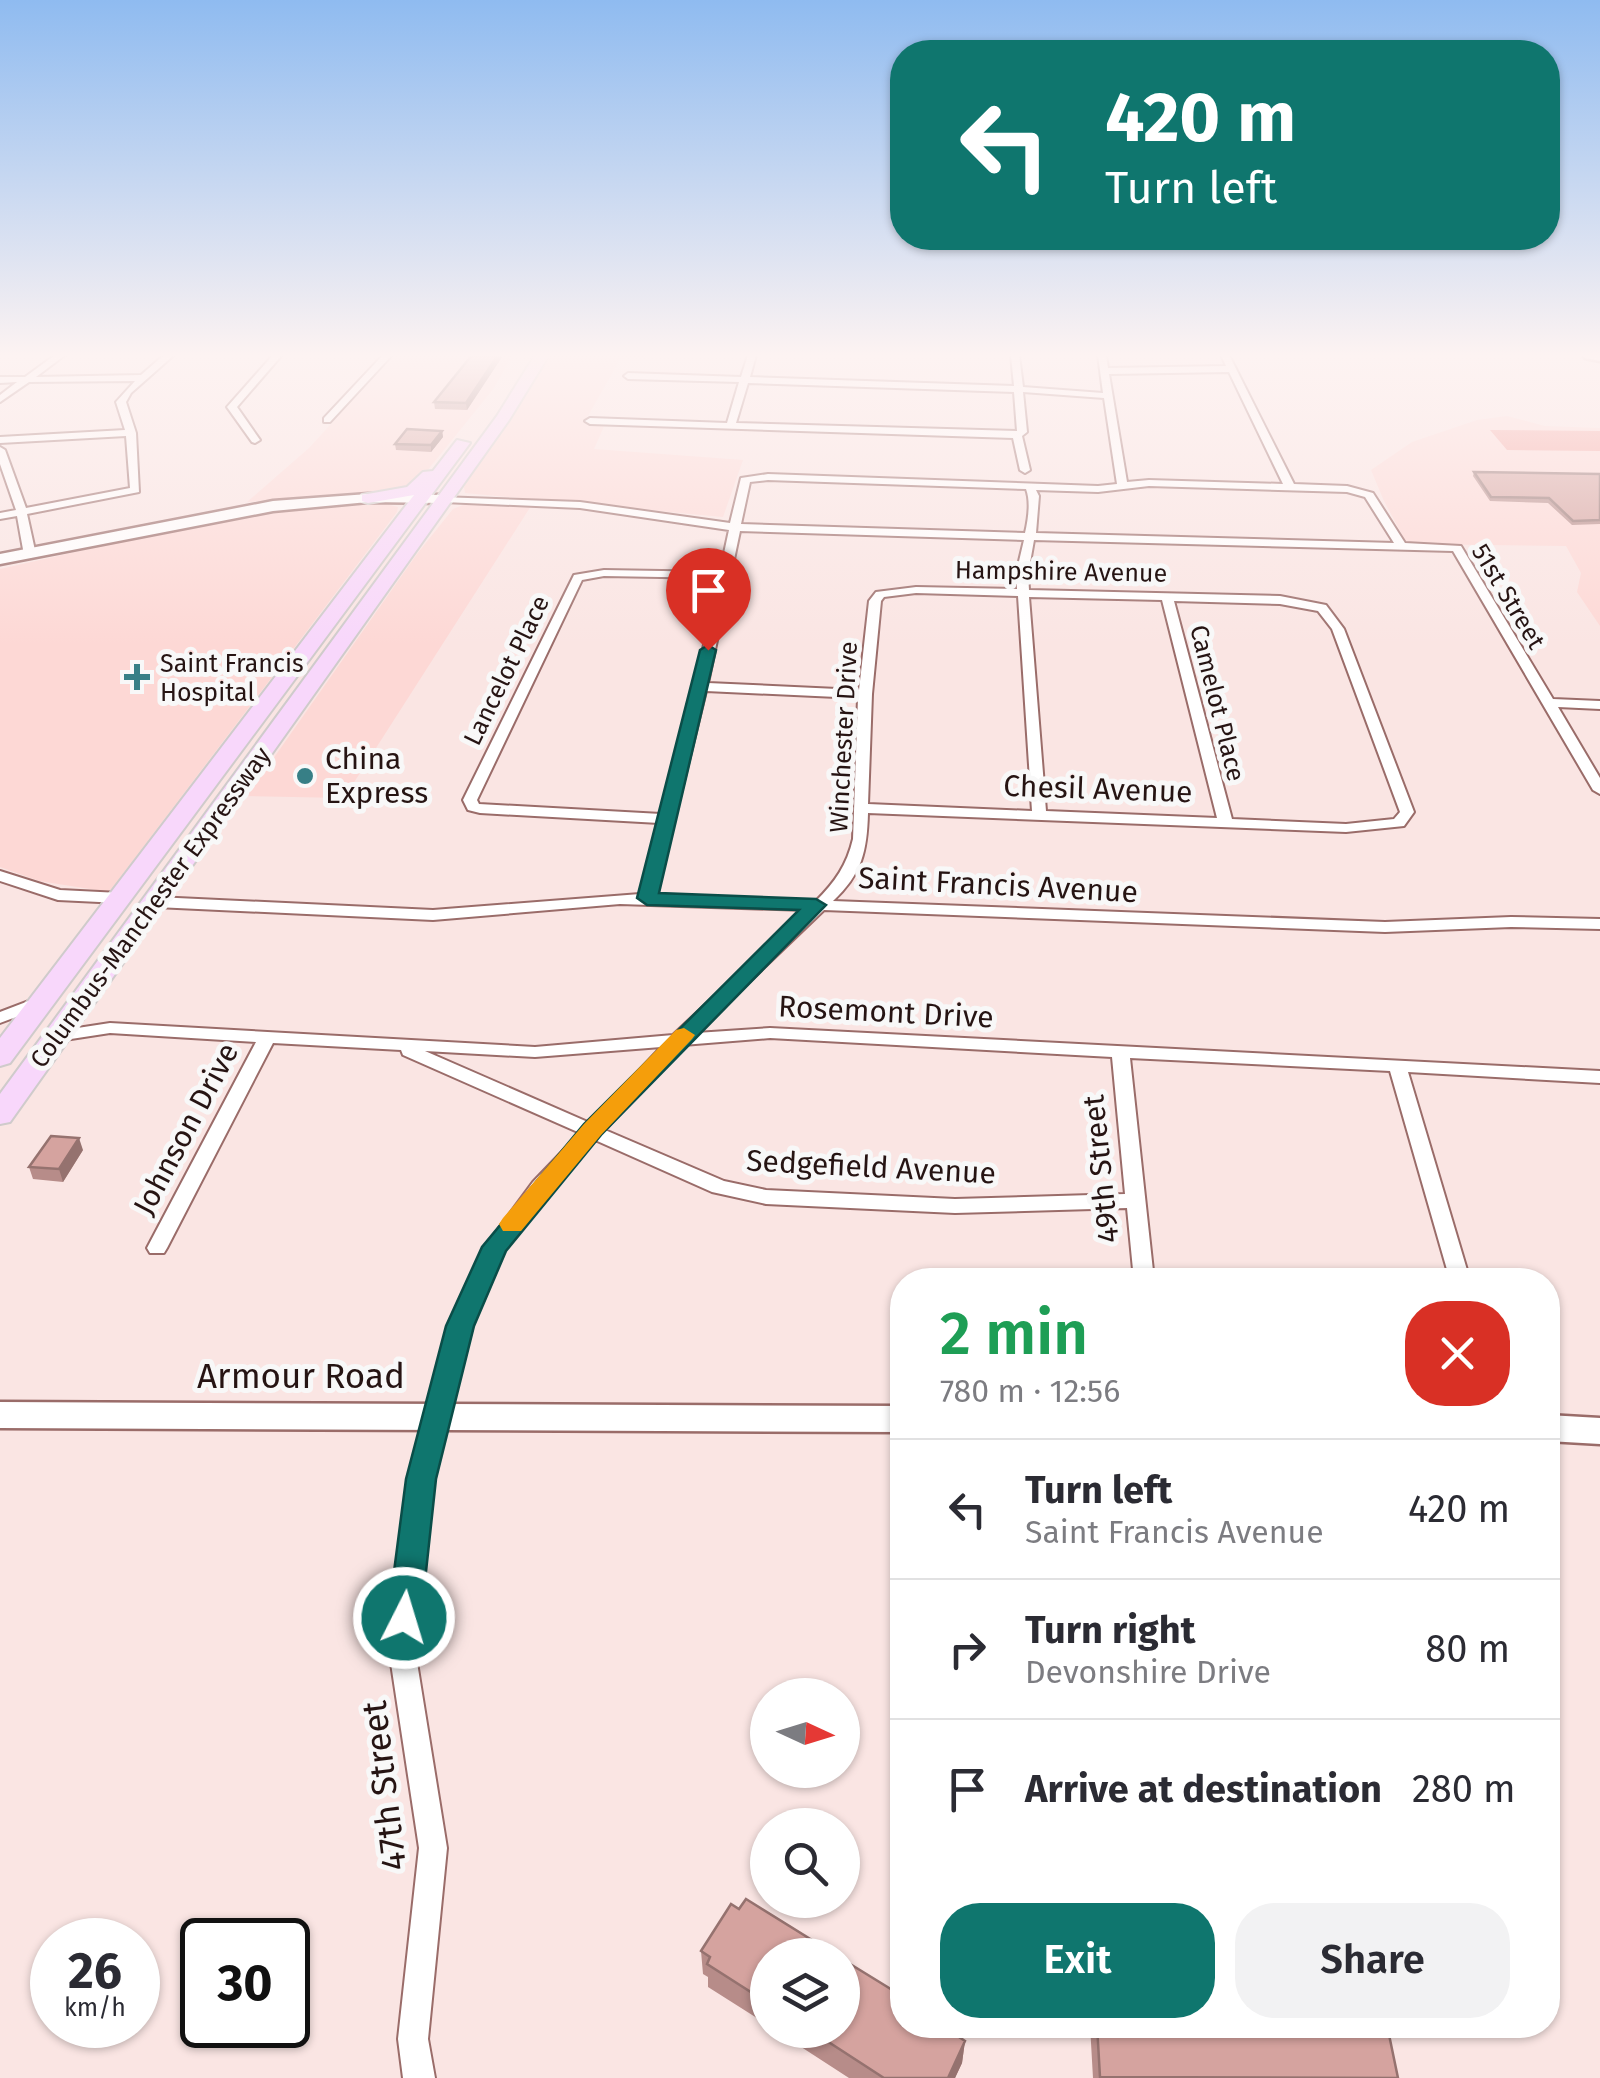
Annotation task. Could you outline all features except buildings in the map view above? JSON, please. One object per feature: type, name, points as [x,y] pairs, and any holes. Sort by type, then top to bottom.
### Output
[{"type":"main road","name":"Columbus-Manchester Expressway","points":[[0,1055],[455,452]]},
{"type":"main road","name":"Columbus-Manchester Expressway","points":[[0,1115],[478,452]]},
{"type":"main road","points":[[368,498],[412,491],[430,473],[443,468]]},
{"type":"main road","points":[[326,662],[324,654],[346,620],[332,614]]},
{"type":"street","points":[[1,452],[22,513],[30,555]]},
{"type":"street","points":[[0,516],[136,490],[133,452]]},
{"type":"street","points":[[1020,452],[1025,470]]},
{"type":"street","points":[[1118,452],[1123,487]]},
{"type":"street","points":[[1273,452],[1289,485]]},
{"type":"street","points":[[647,898],[701,686],[743,485],[750,478],[1030,487],[1341,488],[1370,496],[1401,546]]},
{"type":"street","points":[[1030,487],[1034,510],[1027,537],[1022,594],[1039,814]]},
{"type":"street","points":[[0,559],[220,514],[368,498],[580,505],[733,527],[1401,546]]},
{"type":"street","name":"51st Street","points":[[1401,546],[1457,548],[1600,790]]},
{"type":"street","name":"Lancelot Place","points":[[668,819],[473,807],[470,800],[578,577],[604,572],[722,575]]},
{"type":"street","name":"Hampshire Avenue","points":[[873,615],[880,594],[895,591],[1305,603],[1332,617],[1407,812],[1399,823],[1336,827]]},
{"type":"street","name":"Camelot Place","points":[[1167,596],[1225,821]]},
{"type":"street","name":"Winchester Drive","points":[[816,905],[837,889],[855,862],[860,840],[865,694],[873,615]]},
{"type":"street","points":[[701,686],[865,694]]},
{"type":"street","points":[[1548,703],[1600,705]]},
{"type":"street","name":"Chesil Avenue","points":[[859,808],[1336,827]]},
{"type":"street","points":[[0,876],[58,895],[120,898]]},
{"type":"street","name":"Saint Francis Avenue","points":[[156,902],[434,915],[498,912],[554,902],[647,898],[1384,928],[1512,922],[1600,924]]},
{"type":"street","name":"47th Street","points":[[419,2078],[412,2039],[433,1848],[402,1650],[421,1479],[460,1326],[495,1247],[592,1130],[816,905]]},
{"type":"street","points":[[0,1018],[44,999]]},
{"type":"street","name":"Rosemont Drive","points":[[72,1016],[110,1028]]},
{"type":"street","name":"Rosemont Drive","points":[[58,1036],[110,1028],[395,1046],[588,1052],[680,1038],[770,1033],[1600,1077]]},
{"type":"street","name":"Johnson Drive","points":[[157,1248],[268,1036]]},
{"type":"street","name":"Sedgefield Avenue","points":[[395,1046],[719,1187],[766,1197],[955,1206],[1134,1202]]},
{"type":"street","name":"49th Street","points":[[1120,1051],[1142,1268]]},
{"type":"street","points":[[1397,1066],[1456,1268]]},
{"type":"street","name":"Armour Road","points":[[0,1416],[890,1420]]},
{"type":"street","points":[[1560,1429],[1600,1431]]},
{"type":"shaded area","points":[[304,452],[442,452],[414,487],[400,492],[247,502]]},
{"type":"shaded area","points":[[487,452],[634,452],[743,460],[723,517],[465,493],[464,487]]},
{"type":"shaded area","points":[[1397,452],[1600,452],[1600,626],[1577,592],[1581,573],[1566,546],[1407,544],[1371,470]]},
{"type":"shaded area","points":[[468,503],[531,506],[344,798],[247,796],[417,554],[453,509]]},
{"type":"shaded area","name":"Saint Francis Hospital","points":[[359,504],[398,507],[109,892],[39,881],[0,867],[0,569],[195,525],[267,512]]},
{"type":"slow traffic","points":[[512,1224],[592,1130],[684,1035]]},
{"type":"place","name":"Saint Francis Hospital","points":[[137,677]]},
{"type":"place","name":"China Express","points":[[305,776]]},
{"type":"route","points":[[404,1618],[421,1479],[460,1326],[495,1247],[540,1188],[592,1130],[816,905],[647,898],[708,650]]}]
